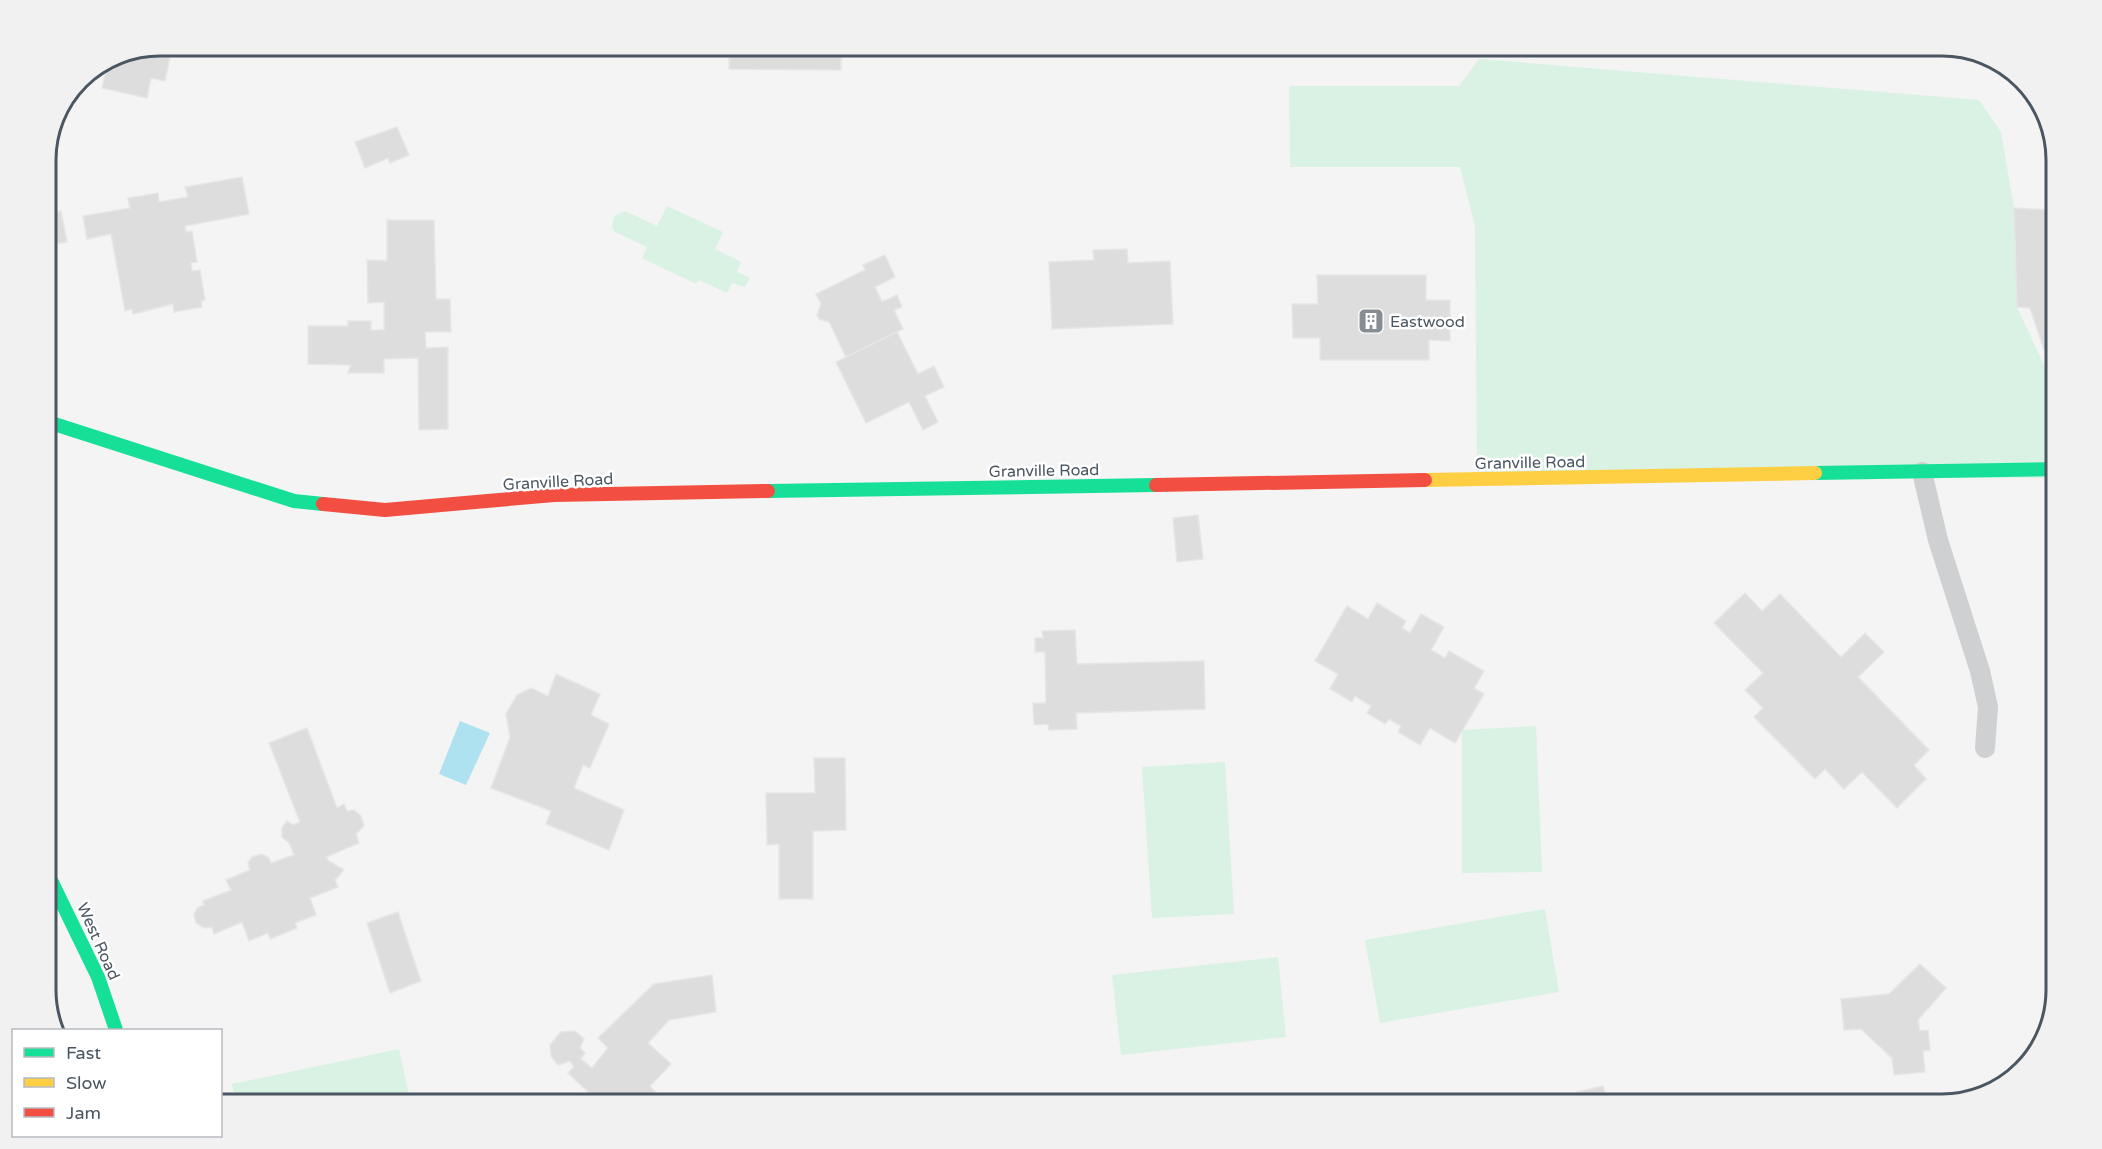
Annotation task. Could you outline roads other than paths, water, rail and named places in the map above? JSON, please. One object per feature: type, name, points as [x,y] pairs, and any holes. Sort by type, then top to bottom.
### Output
[{"type":"street","name":"Granville Road","points":[[56,425],[294,501],[385,510],[554,495],[2046,469]]},
{"type":"street","name":"West Road","points":[[56,891],[98,977],[116,1029]]},
{"type":"lane","points":[[1922,472],[1938,540],[1980,671],[1988,706],[1985,748]]},
{"type":"water","points":[[460,721],[490,733],[466,785],[439,774]]},
{"type":"place","name":"Eastwood","points":[[1371,321]]}]
